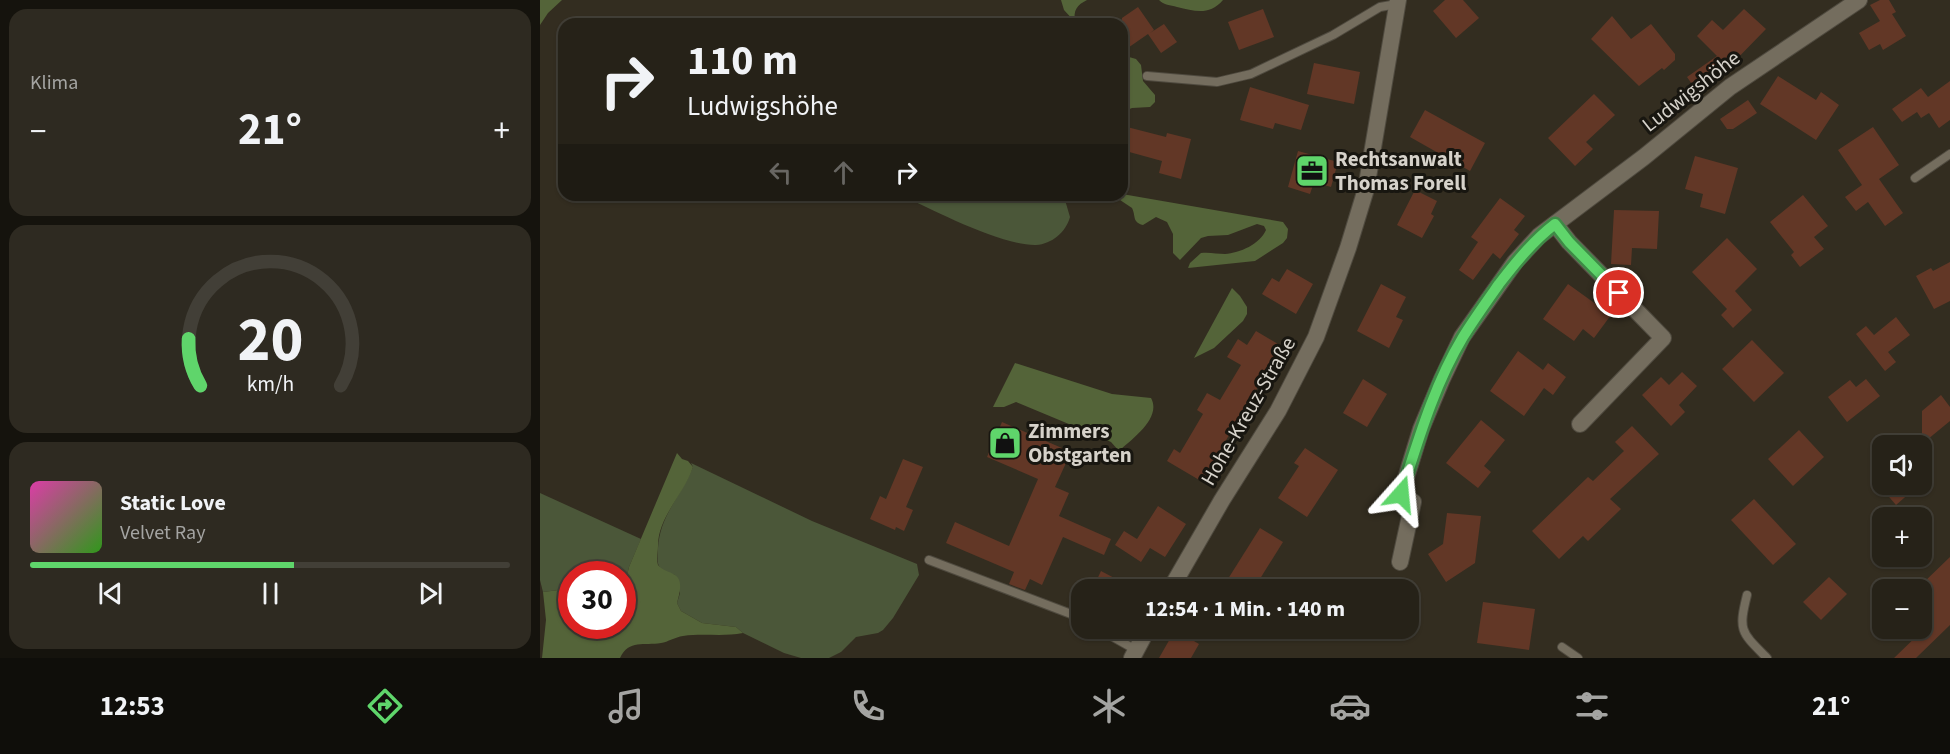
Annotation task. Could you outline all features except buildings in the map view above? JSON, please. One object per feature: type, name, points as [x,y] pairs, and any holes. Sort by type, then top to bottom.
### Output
[{"type":"street","name":"Ludwigshöhe","points":[[1400,562],[1413,502],[1401,494],[1421,429],[1462,338],[1491,295],[1531,245],[1730,87],[1858,0]]},
{"type":"street","name":"Hohe-Kreuz-Straße","points":[[1176,579],[1222,500],[1278,411],[1316,337],[1348,248],[1366,189],[1397,2]]},
{"type":"street","points":[[1555,224],[1569,242],[1663,338],[1580,424]]},
{"type":"street","points":[[1134,654],[1142,639]]},
{"type":"lane","points":[[1147,76],[1217,82],[1251,74],[1333,35],[1380,7],[1397,2]]},
{"type":"lane","points":[[1915,178],[1950,154]]},
{"type":"lane","points":[[929,560],[1071,616]]},
{"type":"lane","points":[[1747,595],[1741,618],[1742,630],[1767,658]]},
{"type":"lane","points":[[1113,639],[1134,654]]},
{"type":"lane","points":[[1562,646],[1578,658]]},
{"type":"green space","points":[[540,0],[562,0],[548,13],[540,25]]},
{"type":"green space","points":[[1061,0],[1087,0],[1076,8],[1075,18],[1071,18],[1064,10]]},
{"type":"green space","points":[[1159,0],[1223,0],[1212,8],[1201,11],[1170,5]]},
{"type":"green space","points":[[1128,57],[1136,59],[1141,65],[1143,81],[1155,95],[1155,102],[1150,107],[1128,110]]},
{"type":"green space","points":[[1128,195],[1283,222],[1288,229],[1287,238],[1255,261],[1188,268],[1201,253],[1225,254],[1249,247],[1263,235],[1266,230],[1264,226],[1257,224],[1228,235],[1201,238],[1180,260],[1173,253],[1173,234],[1167,222],[1156,217],[1143,225],[1140,224],[1132,208],[1122,201],[1128,201]]},
{"type":"green space","points":[[914,201],[1065,201],[1070,217],[1065,228],[1053,240],[1036,245],[1005,240]]},
{"type":"green space","points":[[1232,288],[1247,307],[1247,314],[1243,321],[1214,348],[1194,358]]},
{"type":"green space","points":[[1015,363],[1112,394],[1151,398],[1152,413],[1144,428],[1119,451],[1111,442],[1016,402],[1004,407],[993,407]]},
{"type":"green space","points":[[677,453],[693,467],[662,525],[659,535],[658,565],[678,578],[680,588],[677,603],[681,611],[702,623],[736,627],[743,633],[690,635],[661,643],[638,644],[628,648],[620,658],[542,658],[546,620],[543,592],[558,590],[558,639],[636,639],[636,561],[632,561]]},
{"type":"green space","points":[[691,463],[812,521],[917,564],[919,575],[893,618],[883,630],[856,637],[841,652],[829,658],[801,658],[784,653],[743,633],[736,627],[702,623],[681,611],[677,603],[680,593],[675,575],[664,571],[659,566],[658,548],[662,526],[688,478],[693,467]]},
{"type":"green space","points":[[540,493],[641,539],[632,561],[558,561],[558,590],[543,592],[540,580]]},
{"type":"place","name":"Rechtsanwalt Thomas Forell","points":[[1312,171]]},
{"type":"place","name":"Zimmers Obstgarten","points":[[1005,443]]},
{"type":"route","points":[[1401,494],[1421,429],[1462,338],[1515,262],[1539,236],[1555,224],[1569,242],[1619,293]]}]
